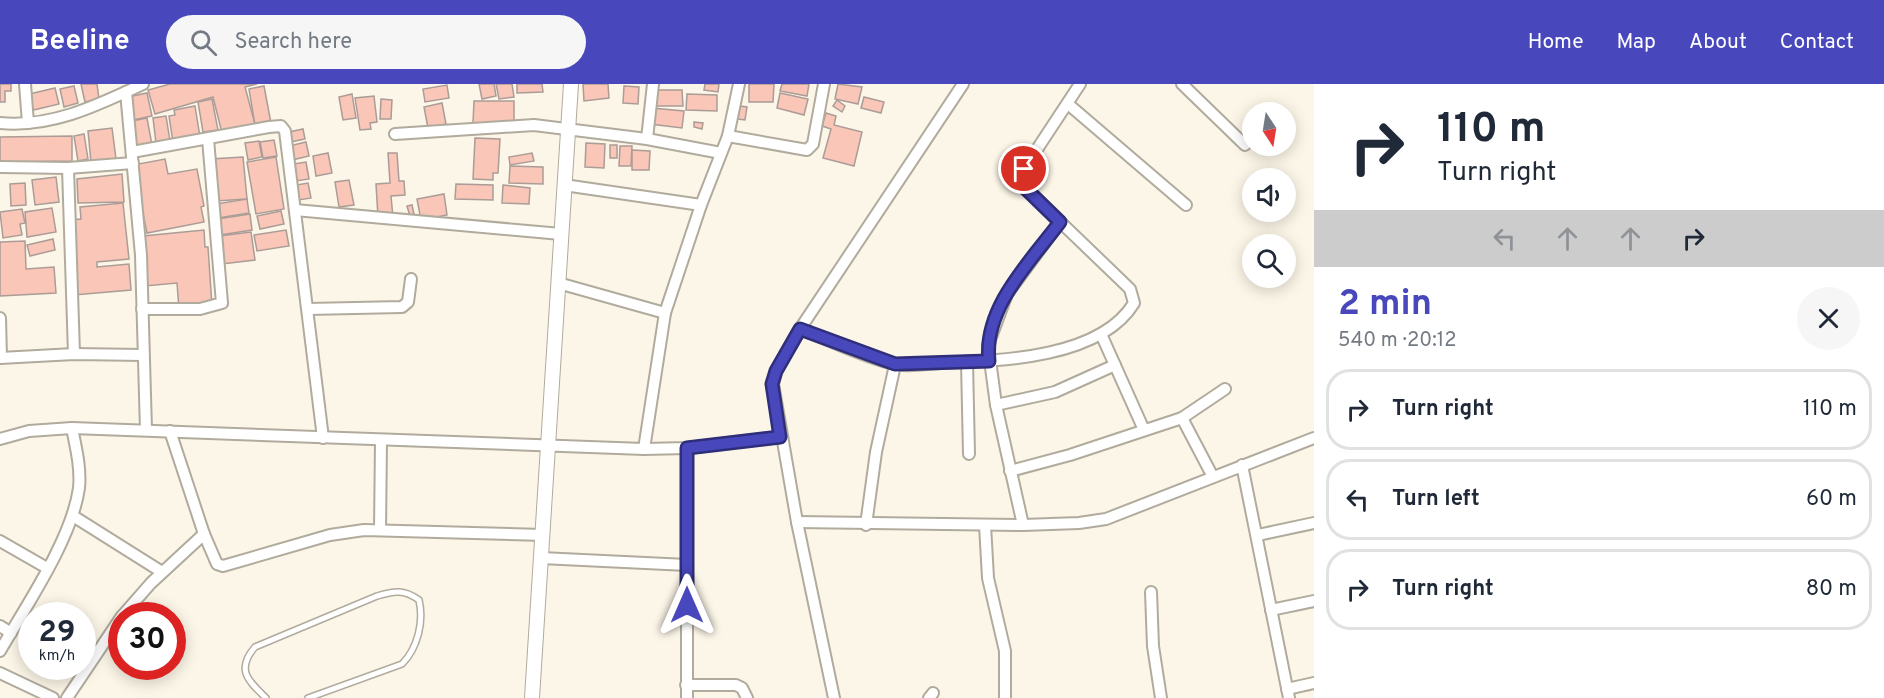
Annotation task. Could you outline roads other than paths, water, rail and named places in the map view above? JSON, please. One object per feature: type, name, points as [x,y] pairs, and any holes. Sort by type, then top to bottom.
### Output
[{"type":"main road","points":[[532,698],[571,84]]},
{"type":"street","points":[[25,84],[28,123]]},
{"type":"street","points":[[0,123],[28,123],[74,115],[143,84]]},
{"type":"street","points":[[647,139],[653,84]]},
{"type":"street","points":[[644,449],[665,313],[701,205],[728,136],[739,84]]},
{"type":"street","points":[[728,136],[807,150],[813,144],[824,84]]},
{"type":"street","points":[[834,698],[780,437],[772,384],[776,371],[800,329],[963,84]]},
{"type":"street","points":[[800,329],[895,364],[989,361],[1050,352],[1101,334],[1130,311],[1134,303],[1134,296],[1130,289],[1023,186],[1021,179],[1024,169],[1080,84]]},
{"type":"street","points":[[1182,84],[1242,143]]},
{"type":"street","points":[[126,92],[141,255],[146,430]]},
{"type":"street","points":[[1068,104],[1186,205]]},
{"type":"street","points":[[395,134],[515,125],[647,139],[721,153]]},
{"type":"street","points":[[0,167],[68,168],[281,126],[288,140],[322,438]]},
{"type":"street","points":[[142,309],[200,309],[222,303],[207,139]]},
{"type":"street","points":[[68,168],[74,354]]},
{"type":"street","points":[[564,185],[701,205]]},
{"type":"street","points":[[296,210],[561,234]]},
{"type":"street","points":[[1023,525],[996,405],[989,361],[990,334],[1007,294],[1060,222]]},
{"type":"street","points":[[308,309],[402,307],[408,302],[411,279]]},
{"type":"street","points":[[558,283],[665,313]]},
{"type":"street","points":[[0,318],[1,358],[74,354],[143,355]]},
{"type":"street","points":[[1101,334],[1144,430]]},
{"type":"street","points":[[967,362],[969,454]]},
{"type":"street","points":[[866,525],[876,452],[895,364]]},
{"type":"street","points":[[996,405],[1055,392],[1115,365]]},
{"type":"street","points":[[1010,471],[1182,418],[1225,389]]},
{"type":"street","points":[[1182,418],[1213,477]]},
{"type":"street","points":[[0,440],[29,431],[72,428],[644,449],[687,448],[780,437]]},
{"type":"street","points":[[0,651],[47,568],[73,516],[79,487],[79,462],[72,428]]},
{"type":"street","points":[[170,431],[214,562],[223,566],[330,535],[380,530],[543,535]]},
{"type":"street","points":[[797,522],[866,525],[1079,524],[1106,519],[1314,438]]},
{"type":"street","points":[[380,530],[381,441]]},
{"type":"street","points":[[687,448],[687,698]]},
{"type":"street","points":[[1242,465],[1258,535],[1270,610],[1288,693],[1314,683]]},
{"type":"street","points":[[73,516],[162,572]]},
{"type":"street","points":[[1258,535],[1314,523]]},
{"type":"street","points":[[985,525],[988,578],[1005,651],[1005,698]]},
{"type":"street","points":[[135,602],[162,572],[204,534]]},
{"type":"street","points":[[0,541],[47,568]]},
{"type":"street","points":[[541,558],[687,565]]},
{"type":"street","points":[[1151,592],[1153,646],[1161,698]]},
{"type":"street","points":[[1270,610],[1314,602]]},
{"type":"street","points":[[0,626],[11,633]]},
{"type":"street","points":[[67,698],[108,637]]},
{"type":"street","points":[[0,673],[53,698]]},
{"type":"street","points":[[686,686],[736,685],[742,688],[747,698]]},
{"type":"lane","points":[[266,698],[250,684],[245,672],[245,658],[255,647],[377,596],[398,590],[409,593],[419,600],[421,608],[418,636],[412,654],[402,664],[308,698]]}]
